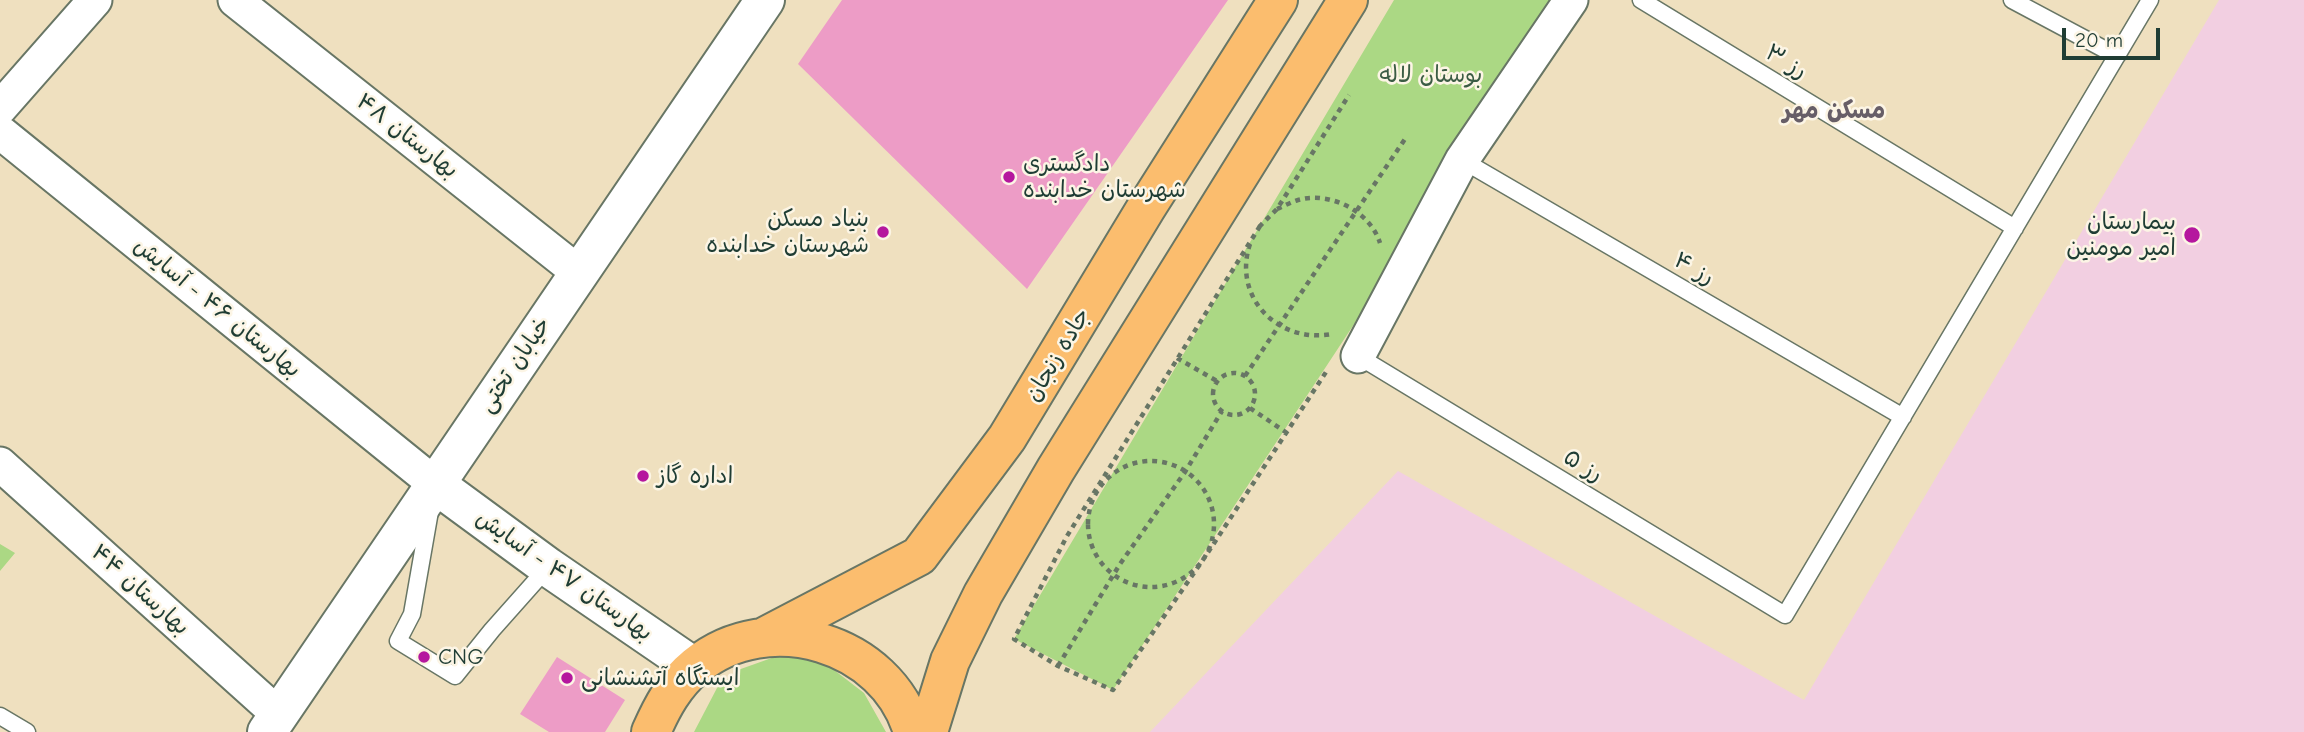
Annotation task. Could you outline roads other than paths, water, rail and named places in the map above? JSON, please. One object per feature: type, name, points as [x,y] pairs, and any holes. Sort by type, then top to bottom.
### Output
[{"type":"main road","name":"جاده زنجان","points":[[766,636],[919,556],[1007,438],[1146,208],[1278,0]]},
{"type":"main road","points":[[928,732],[950,661],[983,594],[1056,469],[1348,0]]},
{"type":"main road","points":[[652,732],[666,699],[694,667],[716,652],[740,642],[766,636],[809,638],[850,653],[884,680],[908,715],[913,732]]},
{"type":"street","points":[[0,108],[95,0]]},
{"type":"street","name":"بهارستان ۴۸","points":[[235,0],[578,272]]},
{"type":"street","name":"خیابان تختی","points":[[273,723],[765,0]]},
{"type":"street","points":[[1343,352],[1462,160],[1571,0]]},
{"type":"street","name":"بهارستان ۴۶ - آسایش","points":[[0,132],[435,484]]},
{"type":"street","name":"بهارستان ۴۴","points":[[0,464],[273,723]]},
{"type":"street","name":"بهارستان ۴۷ - آسایش","points":[[435,484],[548,567],[694,667]]},
{"type":"lane","name":"رز ۳","points":[[1641,0],[2015,228]]},
{"type":"lane","points":[[2012,0],[2117,56]]},
{"type":"lane","points":[[1903,417],[2150,0]]},
{"type":"lane","name":"رز ۴","points":[[1462,160],[1903,417]]},
{"type":"lane","name":"رز ۵","points":[[1343,352],[1785,615],[1903,417]]},
{"type":"lane","points":[[435,484],[412,614],[398,641],[455,676],[492,629],[548,567]]},
{"type":"lane","points":[[0,716],[27,732]]},
{"type":"place","name":"دادگستری شهرستان خدابنده","points":[[1009,177]]},
{"type":"place","name":"بنیاد مسکن شهرستان خدابنده","points":[[883,232]]},
{"type":"place","name":"بیمارستان امیر مومنین","points":[[2192,235]]},
{"type":"place","name":"اداره گاز","points":[[643,476]]},
{"type":"place","name":"CNG","points":[[424,657]]},
{"type":"place","name":"ایستگاه آتشنشانی","points":[[567,678]]},
{"type":"district","name":"مسکن مهر","points":[[1834,111]]},
{"type":"park label","name":"بوستان لاله","points":[[1431,75]]}]
